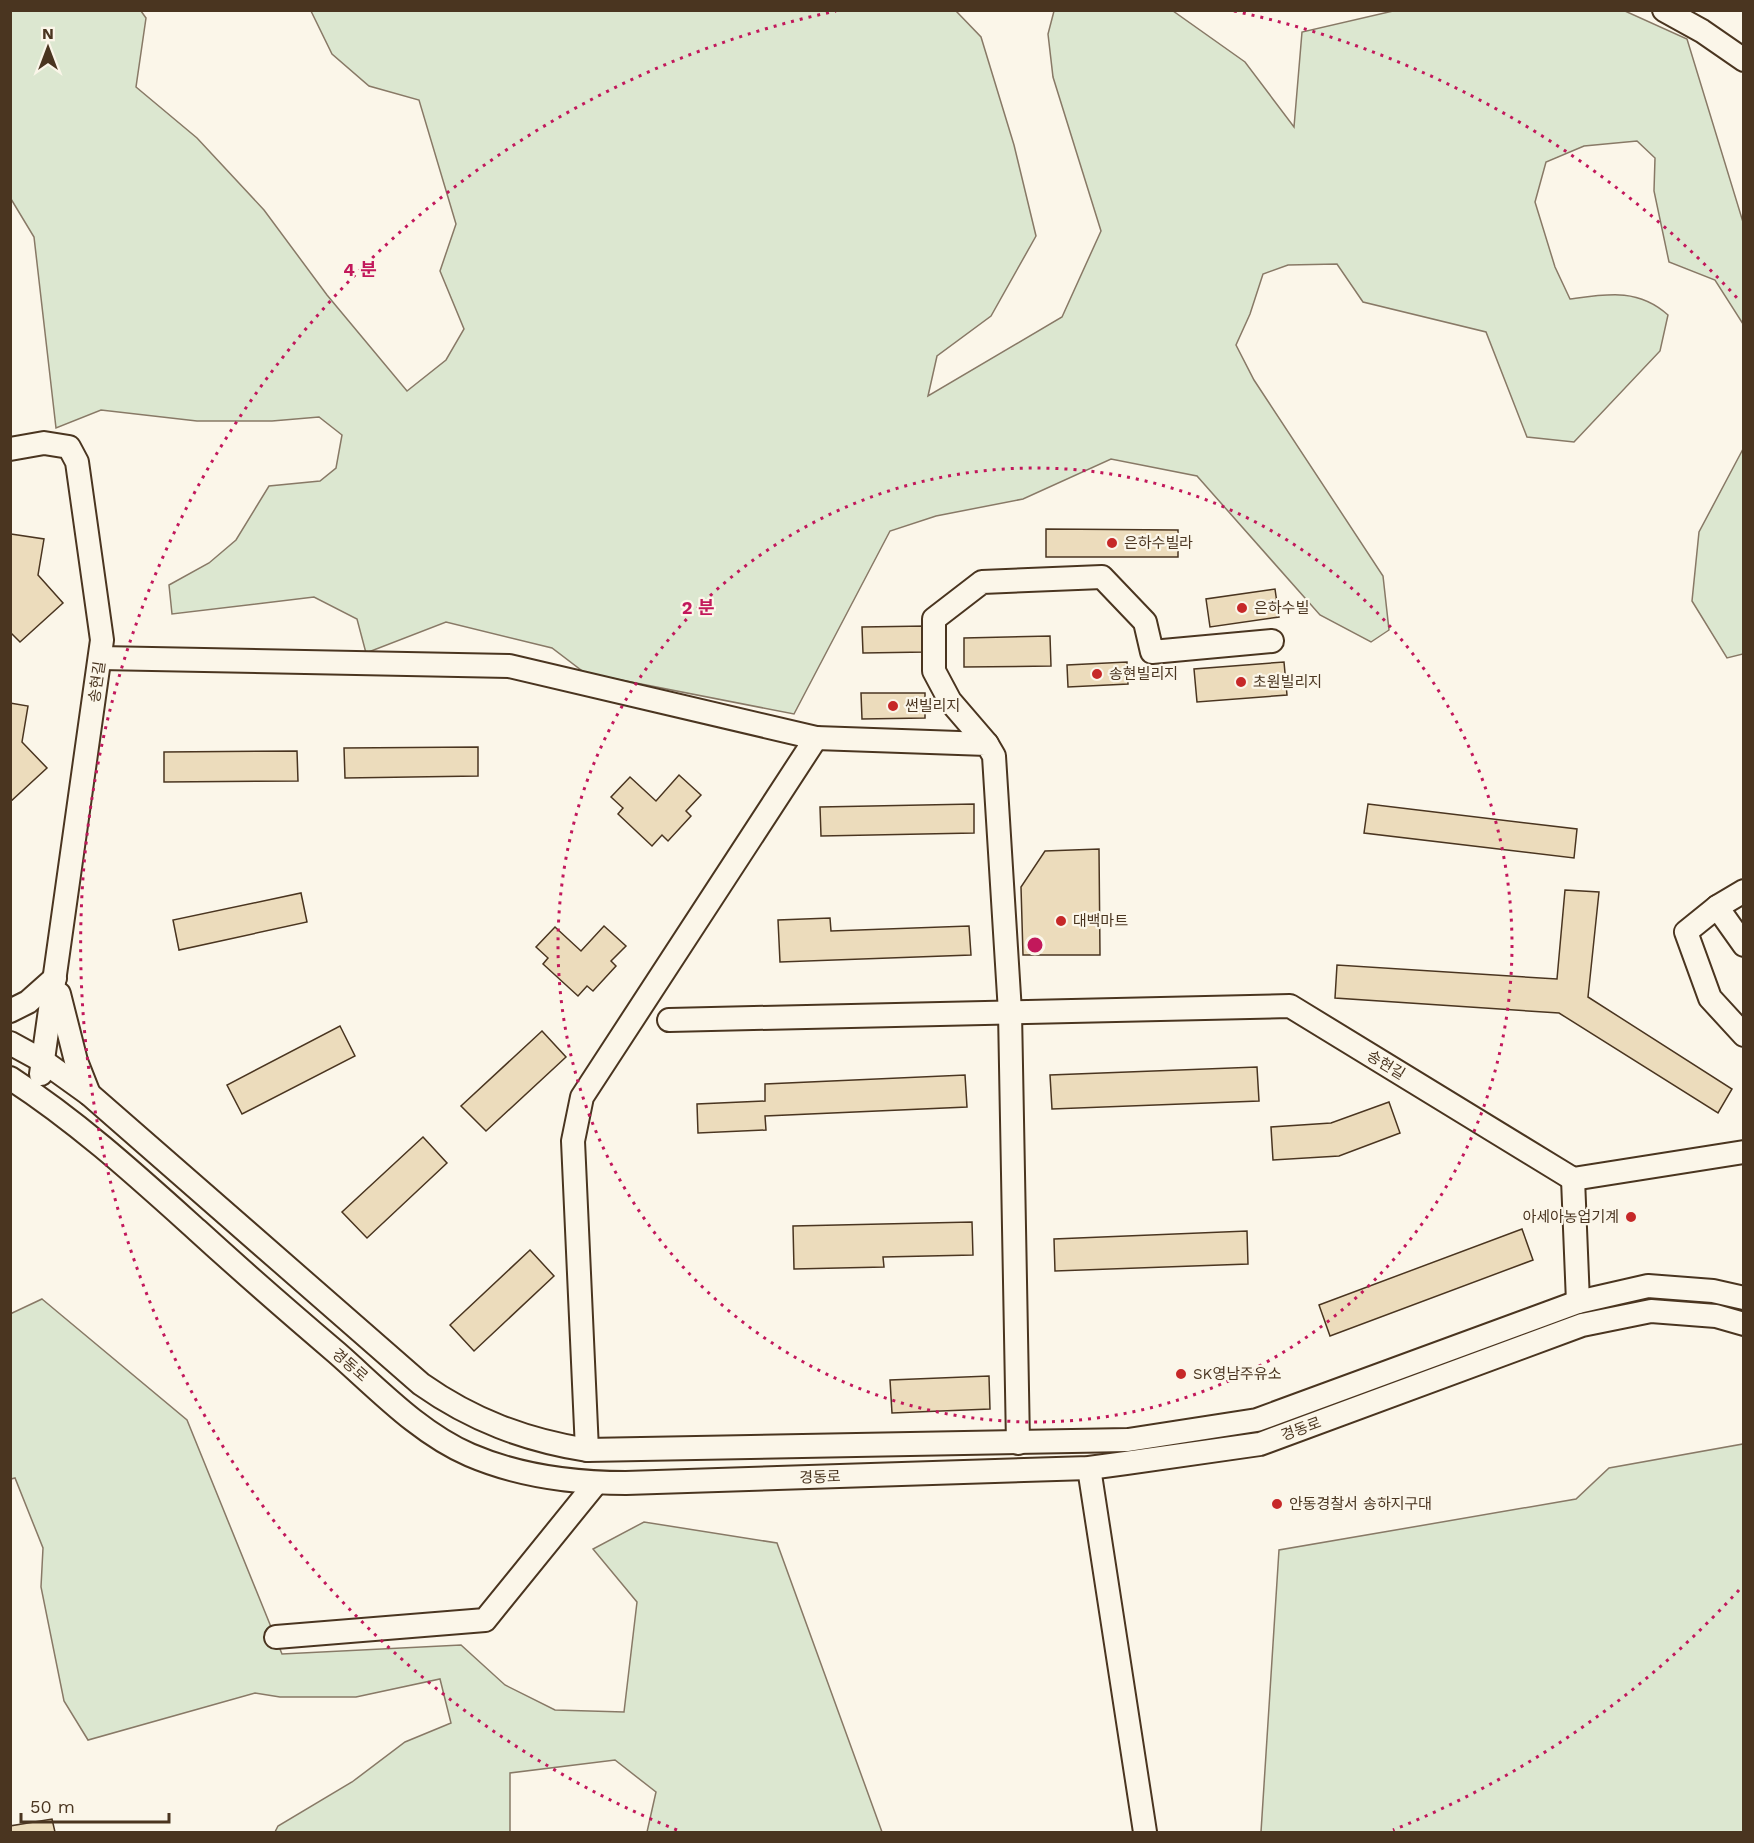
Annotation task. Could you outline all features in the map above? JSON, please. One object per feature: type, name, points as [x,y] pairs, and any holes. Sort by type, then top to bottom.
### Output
[{"type":"street","points":[[1664,10],[1702,31],[1743,60]]},
{"type":"street","name":"송현길","points":[[10,449],[55,443],[69,447],[77,462],[102,640],[37,1095]]},
{"type":"street","points":[[1018,1443],[1010,1012],[994,756],[987,744],[950,701],[934,671],[934,620],[982,582],[1102,577],[1145,622],[1152,652],[1272,641]]},
{"type":"street","points":[[100,658],[508,666],[816,738],[987,744]]},
{"type":"street","points":[[587,1450],[573,1141],[582,1097],[816,738]]},
{"type":"street","points":[[1743,891],[1717,907],[1686,932],[1710,998],[1743,1035]]},
{"type":"street","points":[[1717,907],[1743,945]]},
{"type":"street","points":[[10,1011],[27,1002],[55,978],[66,1031],[110,1152]]},
{"type":"street","name":"송현길","points":[[669,1020],[1290,1006],[1573,1179]]},
{"type":"street","name":"경동로","points":[[10,1043],[43,1061],[89,1094],[421,1384],[446,1402],[516,1435],[587,1450],[1128,1440],[1257,1420],[1578,1302],[1648,1286],[1713,1291],[1743,1299]]},
{"type":"street","name":"경동로","points":[[10,1078],[37,1095],[110,1152],[418,1424],[469,1455],[497,1465],[551,1478],[596,1483],[1089,1468],[1260,1444],[1582,1325],[1651,1311],[1716,1316],[1743,1324]]},
{"type":"street","points":[[1578,1302],[1573,1179],[1743,1152]]},
{"type":"street","points":[[1089,1468],[1145,1833]]},
{"type":"street","points":[[276,1637],[485,1620],[596,1483]]},
{"type":"green space","points":[[11,11],[141,11],[146,18],[136,87],[197,138],[264,210],[327,295],[407,391],[446,360],[464,329],[440,271],[456,224],[419,100],[369,86],[332,54],[311,11],[956,11],[981,37],[1014,145],[1036,236],[991,316],[937,356],[928,396],[1062,317],[1101,231],[1053,77],[1048,34],[1054,11],[1173,11],[1245,62],[1294,127],[1302,32],[1393,11],[1625,11],[1687,39],[1743,222],[1743,324],[1715,280],[1669,262],[1654,191],[1655,158],[1637,141],[1584,146],[1546,162],[1535,202],[1555,267],[1570,299],[1622,295],[1645,300],[1668,315],[1660,351],[1574,442],[1527,437],[1486,332],[1363,302],[1337,264],[1288,265],[1263,274],[1250,314],[1236,345],[1254,380],[1383,576],[1389,630],[1371,642],[1320,615],[1197,476],[1111,459],[1023,499],[936,516],[890,531],[794,714],[585,673],[552,648],[446,622],[366,653],[357,619],[314,597],[172,614],[169,585],[209,563],[236,540],[269,486],[320,481],[336,468],[342,435],[319,417],[272,421],[197,421],[101,410],[56,428],[34,237],[11,199]]},
{"type":"green space","points":[[1743,449],[1743,654],[1727,658],[1692,601],[1699,532]]},
{"type":"green space","points":[[42,1299],[187,1420],[282,1654],[461,1645],[505,1685],[555,1710],[624,1712],[637,1602],[593,1549],[644,1522],[777,1543],[882,1832],[647,1832],[656,1792],[615,1760],[510,1773],[510,1832],[275,1832],[278,1826],[352,1782],[405,1742],[451,1723],[440,1679],[356,1697],[280,1697],[255,1693],[88,1740],[64,1701],[41,1587],[43,1548],[15,1478],[11,1479],[10,1314]]},
{"type":"green space","points":[[1743,1444],[1743,1832],[1261,1832],[1279,1550],[1576,1499],[1609,1468]]},
{"type":"building","name":"은하수빌라","points":[[1046,529],[1178,530],[1178,557],[1046,557]]},
{"type":"building","points":[[11,534],[44,539],[38,575],[63,603],[20,642],[10,632]]},
{"type":"building","name":"은하수빌","points":[[1275,589],[1279,617],[1210,627],[1206,599]]},
{"type":"building","points":[[926,626],[926,652],[863,653],[862,627]]},
{"type":"building","points":[[1050,636],[1051,666],[964,667],[964,638]]},
{"type":"building","name":"송현빌리지","points":[[1127,662],[1128,684],[1068,687],[1067,665]]},
{"type":"building","name":"초원빌리지","points":[[1284,662],[1287,695],[1197,702],[1194,669]]},
{"type":"building","name":"썬빌리지","points":[[861,693],[925,693],[925,718],[862,719]]},
{"type":"building","points":[[10,703],[28,706],[22,742],[47,768],[10,802]]},
{"type":"building","points":[[478,747],[478,776],[345,778],[344,748]]},
{"type":"building","points":[[297,751],[298,781],[164,782],[164,752]]},
{"type":"building","points":[[679,775],[701,795],[686,811],[691,816],[668,841],[662,835],[652,846],[618,814],[623,808],[611,797],[630,777],[656,801]]},
{"type":"building","points":[[974,804],[974,833],[821,836],[820,807]]},
{"type":"building","points":[[1368,804],[1577,829],[1574,858],[1364,833]]},
{"type":"building","name":"대백마트","points":[[1099,849],[1100,955],[1023,955],[1021,887],[1045,851]]},
{"type":"building","points":[[1565,890],[1599,892],[1588,997],[1732,1089],[1718,1113],[1559,1013],[1335,998],[1337,965],[1557,979]]},
{"type":"building","points":[[301,893],[307,922],[179,950],[173,920]]},
{"type":"building","points":[[830,918],[831,931],[969,926],[971,955],[780,962],[778,920]]},
{"type":"building","points":[[604,926],[626,946],[611,961],[616,966],[593,991],[587,986],[578,996],[543,964],[548,958],[536,947],[555,927],[581,951]]},
{"type":"building","points":[[340,1026],[355,1056],[242,1114],[227,1085]]},
{"type":"building","points":[[542,1031],[566,1057],[486,1131],[461,1106]]},
{"type":"building","points":[[1257,1067],[1259,1101],[1052,1109],[1050,1075]]},
{"type":"building","points":[[965,1075],[967,1107],[765,1116],[766,1130],[698,1133],[697,1104],[765,1101],[765,1084]]},
{"type":"building","points":[[1389,1102],[1400,1133],[1339,1156],[1273,1160],[1271,1127],[1331,1123]]},
{"type":"building","points":[[423,1137],[447,1163],[367,1238],[342,1212]]},
{"type":"building","points":[[972,1222],[973,1255],[883,1257],[884,1267],[794,1269],[793,1226]]},
{"type":"building","points":[[1522,1229],[1533,1260],[1330,1336],[1319,1305]]},
{"type":"building","points":[[1247,1231],[1248,1264],[1055,1271],[1054,1239]]},
{"type":"building","points":[[530,1250],[554,1276],[474,1351],[450,1325]]},
{"type":"building","points":[[989,1376],[990,1409],[892,1413],[890,1380]]},
{"type":"building","points":[[52,1819],[55,1832],[10,1832],[10,1826]]},
{"type":"place","name":"은하수빌라","points":[[1112,543]]},
{"type":"place","name":"은하수빌","points":[[1242,608]]},
{"type":"place","name":"송현빌리지","points":[[1097,674]]},
{"type":"place","name":"초원빌리지","points":[[1241,682]]},
{"type":"place","name":"썬빌리지","points":[[893,706]]},
{"type":"place","name":"대백마트","points":[[1061,921]]},
{"type":"place","name":"아세아농업기계","points":[[1631,1217]]},
{"type":"place","name":"SK영남주유소","points":[[1181,1374]]},
{"type":"place","name":"안동경찰서 송하지구대","points":[[1277,1504]]}]
